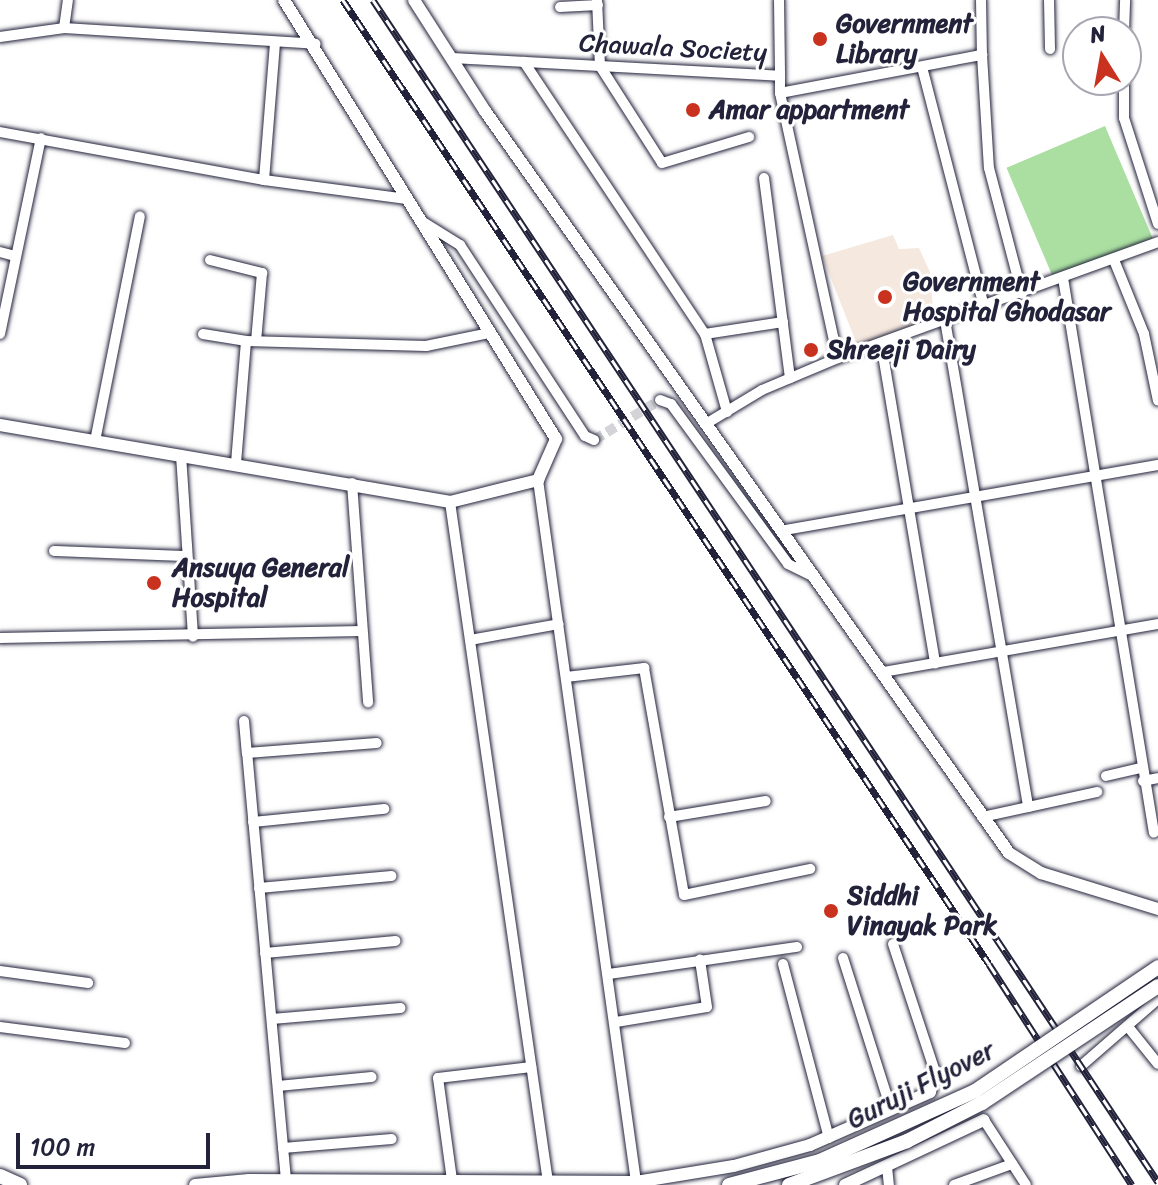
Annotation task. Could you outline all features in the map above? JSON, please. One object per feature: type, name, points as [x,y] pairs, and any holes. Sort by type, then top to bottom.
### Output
[{"type":"main road","name":"Guruji Flyover","points":[[729,1185],[820,1161],[975,1091],[1158,967]]},
{"type":"main road","name":"Guruji Flyover","points":[[789,1185],[907,1141],[982,1103],[1158,986]]},
{"type":"main road","points":[[0,1176],[20,1185]]},
{"type":"street","points":[[64,28],[68,0]]},
{"type":"street","points":[[284,0],[315,44],[556,439],[538,480],[616,1022],[636,1183]]},
{"type":"street","points":[[414,0],[485,111],[709,422],[982,817],[1024,866],[1158,909]]},
{"type":"street","points":[[779,0],[780,76]]},
{"type":"street","points":[[981,0],[989,168],[1022,294]]},
{"type":"street","points":[[1049,0],[1050,49]]},
{"type":"street","points":[[560,7],[598,3],[600,66],[662,163],[749,137]]},
{"type":"street","points":[[0,37],[64,28],[315,44]]},
{"type":"street","points":[[264,180],[275,42]]},
{"type":"street","name":"Chawala Society","points":[[452,58],[780,76],[780,93],[982,55]]},
{"type":"street","points":[[524,62],[705,334],[727,412]]},
{"type":"street","points":[[922,67],[984,307]]},
{"type":"street","points":[[780,93],[838,358]]},
{"type":"street","points":[[1124,96],[1124,118],[1158,224]]},
{"type":"street","points":[[0,132],[264,180],[407,199]]},
{"type":"street","points":[[0,334],[41,138]]},
{"type":"street","points":[[764,178],[790,378]]},
{"type":"street","points":[[95,441],[140,216]]},
{"type":"street","points":[[423,222],[460,245],[585,436],[594,440]]},
{"type":"street","points":[[709,422],[790,378],[838,358],[1022,294],[1158,242]]},
{"type":"street","points":[[0,252],[15,256]]},
{"type":"street","points":[[210,260],[262,273],[236,463]]},
{"type":"street","points":[[1114,260],[1144,334],[1158,401]]},
{"type":"street","points":[[1063,278],[1118,631],[1154,833]]},
{"type":"street","points":[[945,320],[1028,807]]},
{"type":"street","points":[[705,334],[783,322]]},
{"type":"street","points":[[203,334],[251,341],[426,346],[489,333]]},
{"type":"street","points":[[881,343],[935,663]]},
{"type":"street","points":[[660,400],[671,404],[788,564],[820,580]]},
{"type":"street","points":[[0,425],[450,502],[538,480]]},
{"type":"street","points":[[181,455],[185,556],[193,637]]},
{"type":"street","points":[[785,530],[1158,465]]},
{"type":"street","points":[[352,483],[368,702]]},
{"type":"street","points":[[450,502],[548,1182]]},
{"type":"street","points":[[54,551],[185,556]]},
{"type":"street","points":[[470,640],[559,624]]},
{"type":"street","points":[[883,672],[1158,624]]},
{"type":"street","points":[[0,638],[193,637],[362,631]]},
{"type":"street","points":[[566,677],[644,668],[684,895],[810,869]]},
{"type":"street","points":[[244,721],[286,1180]]},
{"type":"street","points":[[247,753],[377,743]]},
{"type":"street","points":[[1106,776],[1141,768]]},
{"type":"street","points":[[1143,781],[1158,778]]},
{"type":"street","points":[[982,817],[1097,792]]},
{"type":"street","points":[[669,817],[766,801]]},
{"type":"street","points":[[253,822],[384,809]]},
{"type":"street","points":[[259,888],[391,876]]},
{"type":"street","points":[[265,953],[395,941]]},
{"type":"street","points":[[195,1185],[286,1180],[636,1183],[734,1166],[829,1138],[930,1092],[935,1072],[893,944]]},
{"type":"street","points":[[609,974],[797,947]]},
{"type":"street","points":[[843,958],[891,1109]]},
{"type":"street","points":[[616,1022],[707,1007],[700,960]]},
{"type":"street","points":[[783,964],[829,1138]]},
{"type":"street","points":[[0,971],[88,983]]},
{"type":"street","points":[[1081,1066],[1129,1028],[1158,999]]},
{"type":"street","points":[[272,1019],[401,1008]]},
{"type":"street","points":[[0,1027],[125,1043]]},
{"type":"street","points":[[1129,1028],[1158,1064]]},
{"type":"street","points":[[452,1180],[438,1078],[531,1067]]},
{"type":"street","points":[[278,1086],[372,1077]]},
{"type":"street","points":[[845,1185],[984,1120],[1026,1185]]},
{"type":"street","points":[[283,1148],[392,1139]]},
{"type":"street","points":[[954,1185],[1012,1164]]},
{"type":"street","points":[[887,1167],[889,1185]]},
{"type":"shaded area","name":"Government Hospital Ghodasar","points":[[893,235],[899,249],[919,248],[930,272],[934,321],[858,347],[822,256]]},
{"type":"green space","points":[[1105,126],[1153,238],[1054,280],[1007,168]]},
{"type":"tunnel","points":[[594,440],[660,400]]},
{"type":"railway","points":[[343,0],[989,964],[1132,1185]]},
{"type":"railway","points":[[373,0],[1158,1182]]},
{"type":"place","name":"Government Library","points":[[820,39]]},
{"type":"place","name":"Amar appartment","points":[[693,110]]},
{"type":"place","name":"Government Hospital Ghodasar","points":[[885,297]]},
{"type":"place","name":"Shreeji Dairy","points":[[811,350]]},
{"type":"place","name":"Ansuya General Hospital","points":[[154,583]]},
{"type":"place","name":"Siddhi Vinayak Park","points":[[831,911]]}]
